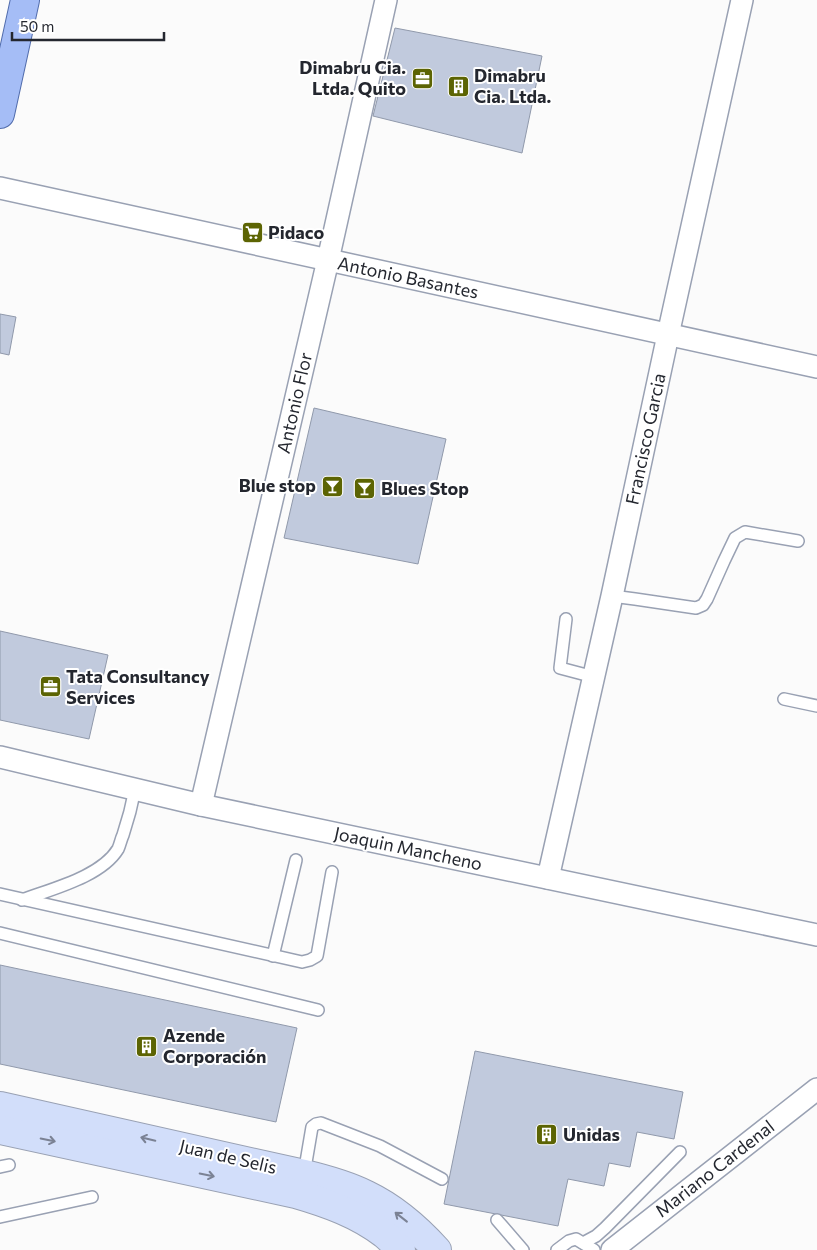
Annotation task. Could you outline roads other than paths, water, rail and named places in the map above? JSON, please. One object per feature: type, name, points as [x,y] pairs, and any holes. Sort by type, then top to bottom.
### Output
[{"type":"main road","points":[[0,114],[25,0]]},
{"type":"main road","name":"Juan de Selis","points":[[0,1106],[336,1182],[367,1194],[399,1214],[437,1250]]},
{"type":"main road","name":"Juan de Selis","points":[[0,1130],[324,1202],[358,1217],[384,1234],[401,1250]]},
{"type":"street","name":"Antonio Flor","points":[[200,805],[328,260],[386,0]]},
{"type":"street","name":"Francisco Garcia","points":[[548,878],[612,596],[742,0]]},
{"type":"street","name":"Antonio Basantes","points":[[0,188],[817,367]]},
{"type":"street","name":"Joaquin Mancheno","points":[[0,757],[200,805],[817,935]]},
{"type":"street","name":"Mariano Cardenal","points":[[612,1250],[817,1089]]},
{"type":"lane","points":[[612,596],[696,608],[707,599],[736,538],[745,532],[798,541]]},
{"type":"lane","points":[[566,619],[560,668],[594,677]]},
{"type":"lane","points":[[784,700],[817,706]]},
{"type":"lane","points":[[22,900],[84,877],[107,862],[118,849],[130,815],[136,789]]},
{"type":"lane","points":[[274,956],[296,860]]},
{"type":"lane","points":[[0,894],[302,962],[316,956],[332,872]]},
{"type":"lane","points":[[0,933],[318,1010]]},
{"type":"lane","points":[[304,1174],[312,1127],[321,1123],[380,1146],[442,1179]]},
{"type":"lane","points":[[583,1243],[596,1236],[605,1228],[680,1152]]},
{"type":"lane","points":[[0,1217],[92,1197]]},
{"type":"lane","points":[[497,1220],[523,1250]]},
{"type":"lane","points":[[556,1250],[573,1239],[594,1250]]},
{"type":"place","name":"Dimabru Cia. Ltda. Quito","points":[[422,78]]},
{"type":"place","name":"Dimabru Cia. Ltda.","points":[[458,86]]},
{"type":"place","name":"Pidaco","points":[[252,233]]},
{"type":"place","name":"Blue stop","points":[[332,486]]},
{"type":"place","name":"Blues Stop","points":[[365,489]]},
{"type":"place","name":"Tata Consultancy Services","points":[[50,687]]},
{"type":"place","name":"Azende Corporación","points":[[147,1046]]},
{"type":"place","name":"Unidas","points":[[547,1135]]}]
